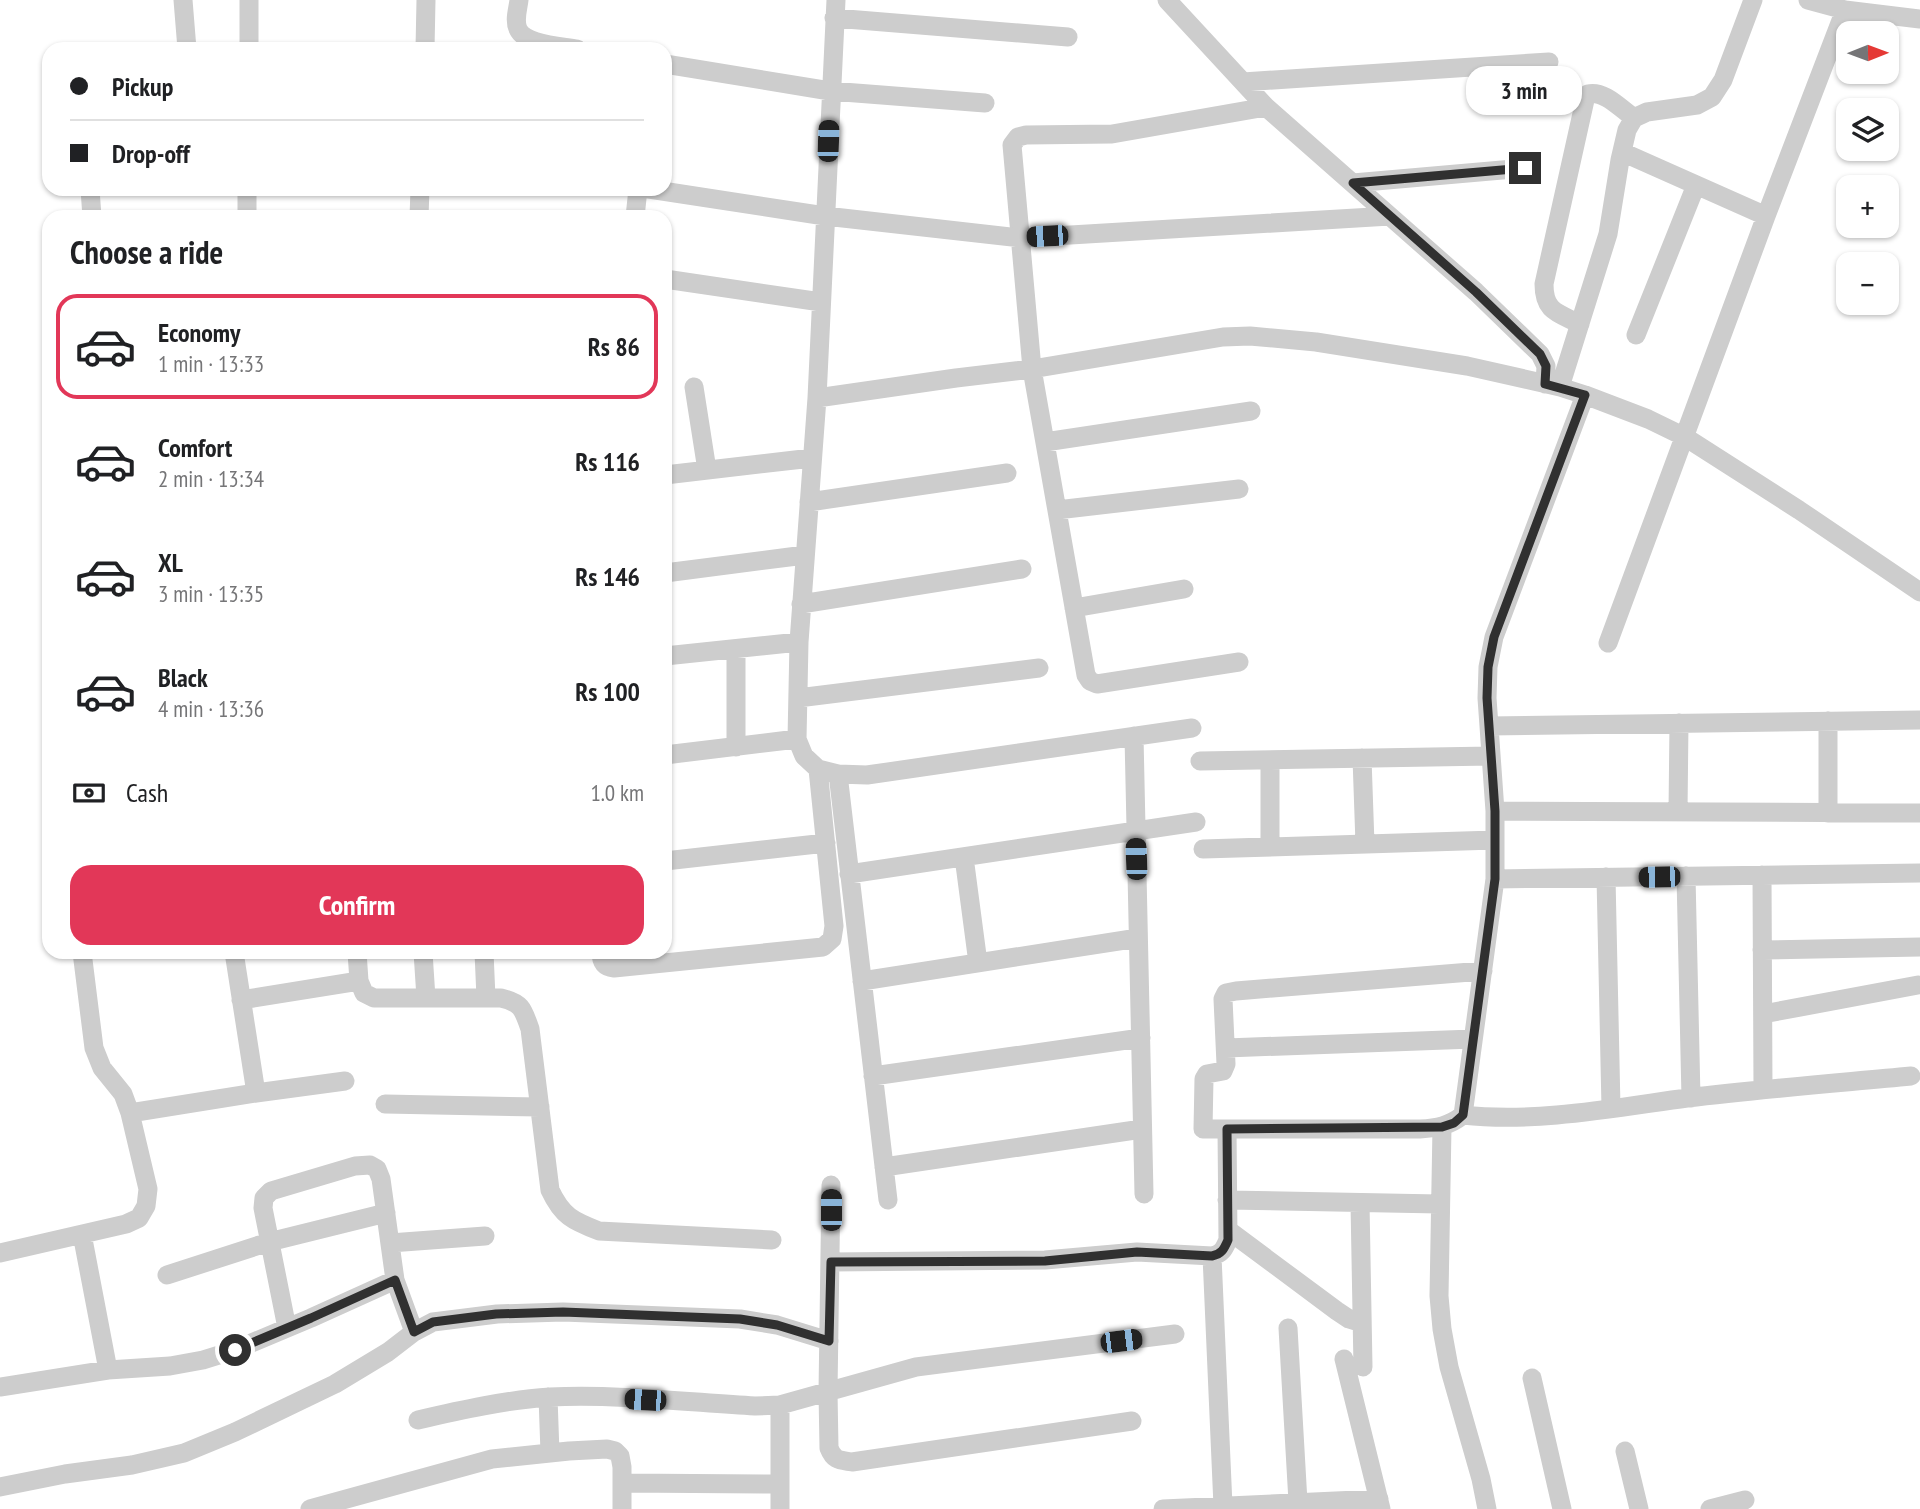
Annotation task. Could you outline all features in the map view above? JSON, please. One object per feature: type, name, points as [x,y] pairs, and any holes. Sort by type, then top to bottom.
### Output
[{"type":"street","points":[[183,0],[186,42]]},
{"type":"street","points":[[249,0],[249,42]]},
{"type":"street","points":[[425,42],[426,0]]},
{"type":"street","points":[[519,0],[516,17],[518,29],[525,37],[538,42]]},
{"type":"street","points":[[1553,385],[1580,324],[1608,234],[1627,130],[1634,118],[1647,112],[1697,105],[1712,97],[1723,80],[1753,0]]},
{"type":"street","points":[[1808,0],[1845,10],[1920,19]]},
{"type":"street","points":[[1176,2],[1266,107],[1476,292],[1540,354],[1553,385]]},
{"type":"street","points":[[1068,37],[835,9],[817,398],[799,642],[797,739],[804,757],[818,769],[838,775],[867,775],[1192,728]]},
{"type":"street","points":[[1608,643],[1845,10]]},
{"type":"street","points":[[1243,82],[1549,62]]},
{"type":"street","points":[[672,65],[830,91],[985,103]]},
{"type":"street","points":[[1580,324],[1548,306],[1544,296],[1544,284],[1585,100],[1588,94],[1594,92],[1634,118]]},
{"type":"street","points":[[1239,662],[1097,684],[1090,681],[1086,675],[1032,369],[1012,145],[1018,137],[1026,135],[1112,134],[1266,107]]},
{"type":"street","points":[[1622,152],[1766,216]]},
{"type":"street","points":[[1353,183],[1525,168]]},
{"type":"street","points":[[1636,335],[1696,185]]},
{"type":"street","points":[[672,193],[825,216],[1020,238],[1390,216]]},
{"type":"street","points":[[672,280],[821,302]]},
{"type":"street","points":[[817,398],[1032,369],[1223,337],[1250,336],[1316,342],[1454,364],[1553,385],[1585,395],[1648,419],[1685,437],[1920,592]]},
{"type":"street","points":[[694,387],[707,470]]},
{"type":"street","points":[[1482,971],[1226,993],[1223,999],[1226,1064],[1223,1070],[1207,1074],[1203,1079],[1203,1129],[1442,1127],[1454,1123],[1463,1115],[1495,879],[1495,811],[1487,698],[1488,667],[1494,637],[1585,395]]},
{"type":"street","points":[[1045,442],[1251,411]]},
{"type":"street","points":[[672,474],[812,458]]},
{"type":"street","points":[[809,502],[1007,473]]},
{"type":"street","points":[[1057,510],[1239,489]]},
{"type":"street","points":[[672,572],[805,555]]},
{"type":"street","points":[[801,604],[1022,569]]},
{"type":"street","points":[[1074,608],[1184,589]]},
{"type":"street","points":[[672,655],[799,642]]},
{"type":"street","points":[[736,649],[736,747]]},
{"type":"street","points":[[798,698],[1039,668]]},
{"type":"street","points":[[1489,726],[1920,720]]},
{"type":"street","points":[[1828,721],[1828,813]]},
{"type":"street","points":[[1678,812],[1679,723]]},
{"type":"street","points":[[1134,736],[1144,1194]]},
{"type":"street","points":[[672,754],[797,739]]},
{"type":"street","points":[[1200,761],[1491,756]]},
{"type":"street","points":[[1362,758],[1365,844]]},
{"type":"street","points":[[1270,760],[1270,847]]},
{"type":"street","points":[[602,959],[603,964],[614,968],[823,947],[832,939],[834,926],[818,769]]},
{"type":"street","points":[[838,775],[888,1200]]},
{"type":"street","points":[[1495,811],[1920,813]]},
{"type":"street","points":[[849,874],[1196,822]]},
{"type":"street","points":[[1203,849],[1495,840]]},
{"type":"street","points":[[672,859],[826,843]]},
{"type":"street","points":[[964,857],[978,963]]},
{"type":"street","points":[[1495,879],[1920,873]]},
{"type":"street","points":[[1762,875],[1763,1090]]},
{"type":"street","points":[[1686,876],[1691,1098]]},
{"type":"street","points":[[1606,877],[1611,1108]]},
{"type":"street","points":[[862,981],[1138,938]]},
{"type":"street","points":[[1762,950],[1920,947]]},
{"type":"street","points":[[0,1253],[126,1224],[139,1219],[146,1206],[148,1189],[130,1113],[123,1094],[102,1068],[94,1048],[83,959]]},
{"type":"street","points":[[235,959],[256,1093]]},
{"type":"street","points":[[357,959],[359,981],[364,993],[374,998],[501,998],[514,1001],[523,1011],[530,1029],[550,1190],[558,1206],[576,1222],[599,1231],[772,1240]]},
{"type":"street","points":[[423,959],[426,998]]},
{"type":"street","points":[[484,959],[486,998]]},
{"type":"street","points":[[241,1000],[359,981]]},
{"type":"street","points":[[1763,1014],[1919,985]]},
{"type":"street","points":[[873,1076],[1141,1038]]},
{"type":"street","points":[[1226,1048],[1473,1039]]},
{"type":"street","points":[[1463,1115],[1514,1118],[1911,1076]]},
{"type":"street","points":[[130,1113],[345,1081]]},
{"type":"street","points":[[385,1104],[540,1107]]},
{"type":"street","points":[[1442,1127],[1438,1296],[1441,1329],[1487,1509]]},
{"type":"street","points":[[884,1167],[1142,1129]]},
{"type":"street","points":[[831,1262],[1045,1261],[1137,1252],[1219,1255],[1228,1240],[1227,1129]]},
{"type":"street","points":[[287,1328],[262,1208],[264,1198],[271,1191],[355,1166],[370,1166],[377,1169],[381,1179],[395,1280],[414,1332]]},
{"type":"street","points":[[831,1185],[828,1392],[829,1448],[832,1456],[839,1460],[852,1461],[1132,1421]]},
{"type":"street","points":[[1227,1200],[1439,1204]]},
{"type":"street","points":[[1360,1203],[1363,1367]]},
{"type":"street","points":[[167,1275],[270,1242],[386,1213]]},
{"type":"street","points":[[1227,1230],[1349,1319],[1362,1323]]},
{"type":"street","points":[[82,1234],[108,1370]]},
{"type":"street","points":[[390,1243],[485,1236]]},
{"type":"street","points":[[1212,1256],[1223,1506]]},
{"type":"street","points":[[0,1387],[108,1370],[170,1366],[203,1360],[235,1350],[395,1280]]},
{"type":"street","points":[[0,1487],[65,1474],[132,1465],[184,1453],[335,1384],[433,1322],[496,1314],[563,1312],[740,1319],[777,1325],[829,1341]]},
{"type":"street","points":[[1289,1328],[1298,1502]]},
{"type":"street","points":[[418,1420],[467,1409],[548,1397],[584,1396],[755,1406],[780,1405],[916,1367],[1175,1334]]},
{"type":"street","points":[[1163,1509],[1298,1502],[1380,1504],[1344,1359]]},
{"type":"street","points":[[1532,1378],[1562,1509]]},
{"type":"street","points":[[548,1397],[550,1453]]},
{"type":"street","points":[[780,1405],[780,1509]]},
{"type":"street","points":[[310,1509],[492,1459],[607,1449],[620,1455],[622,1509]]},
{"type":"street","points":[[1625,1451],[1639,1509]]},
{"type":"street","points":[[622,1483],[780,1484]]},
{"type":"street","points":[[1710,1509],[1745,1500]]},
{"type":"route","points":[[235,1350],[395,1280],[414,1332],[433,1322],[496,1314],[563,1312],[740,1319],[777,1325],[829,1341],[831,1262],[1045,1261],[1137,1252],[1219,1255],[1228,1240],[1227,1129],[1420,1129],[1442,1127],[1454,1123],[1463,1115],[1495,879],[1495,811],[1487,698],[1488,667],[1494,637],[1585,395],[1545,384],[1546,366],[1540,354],[1476,292],[1353,183],[1525,168]]}]
